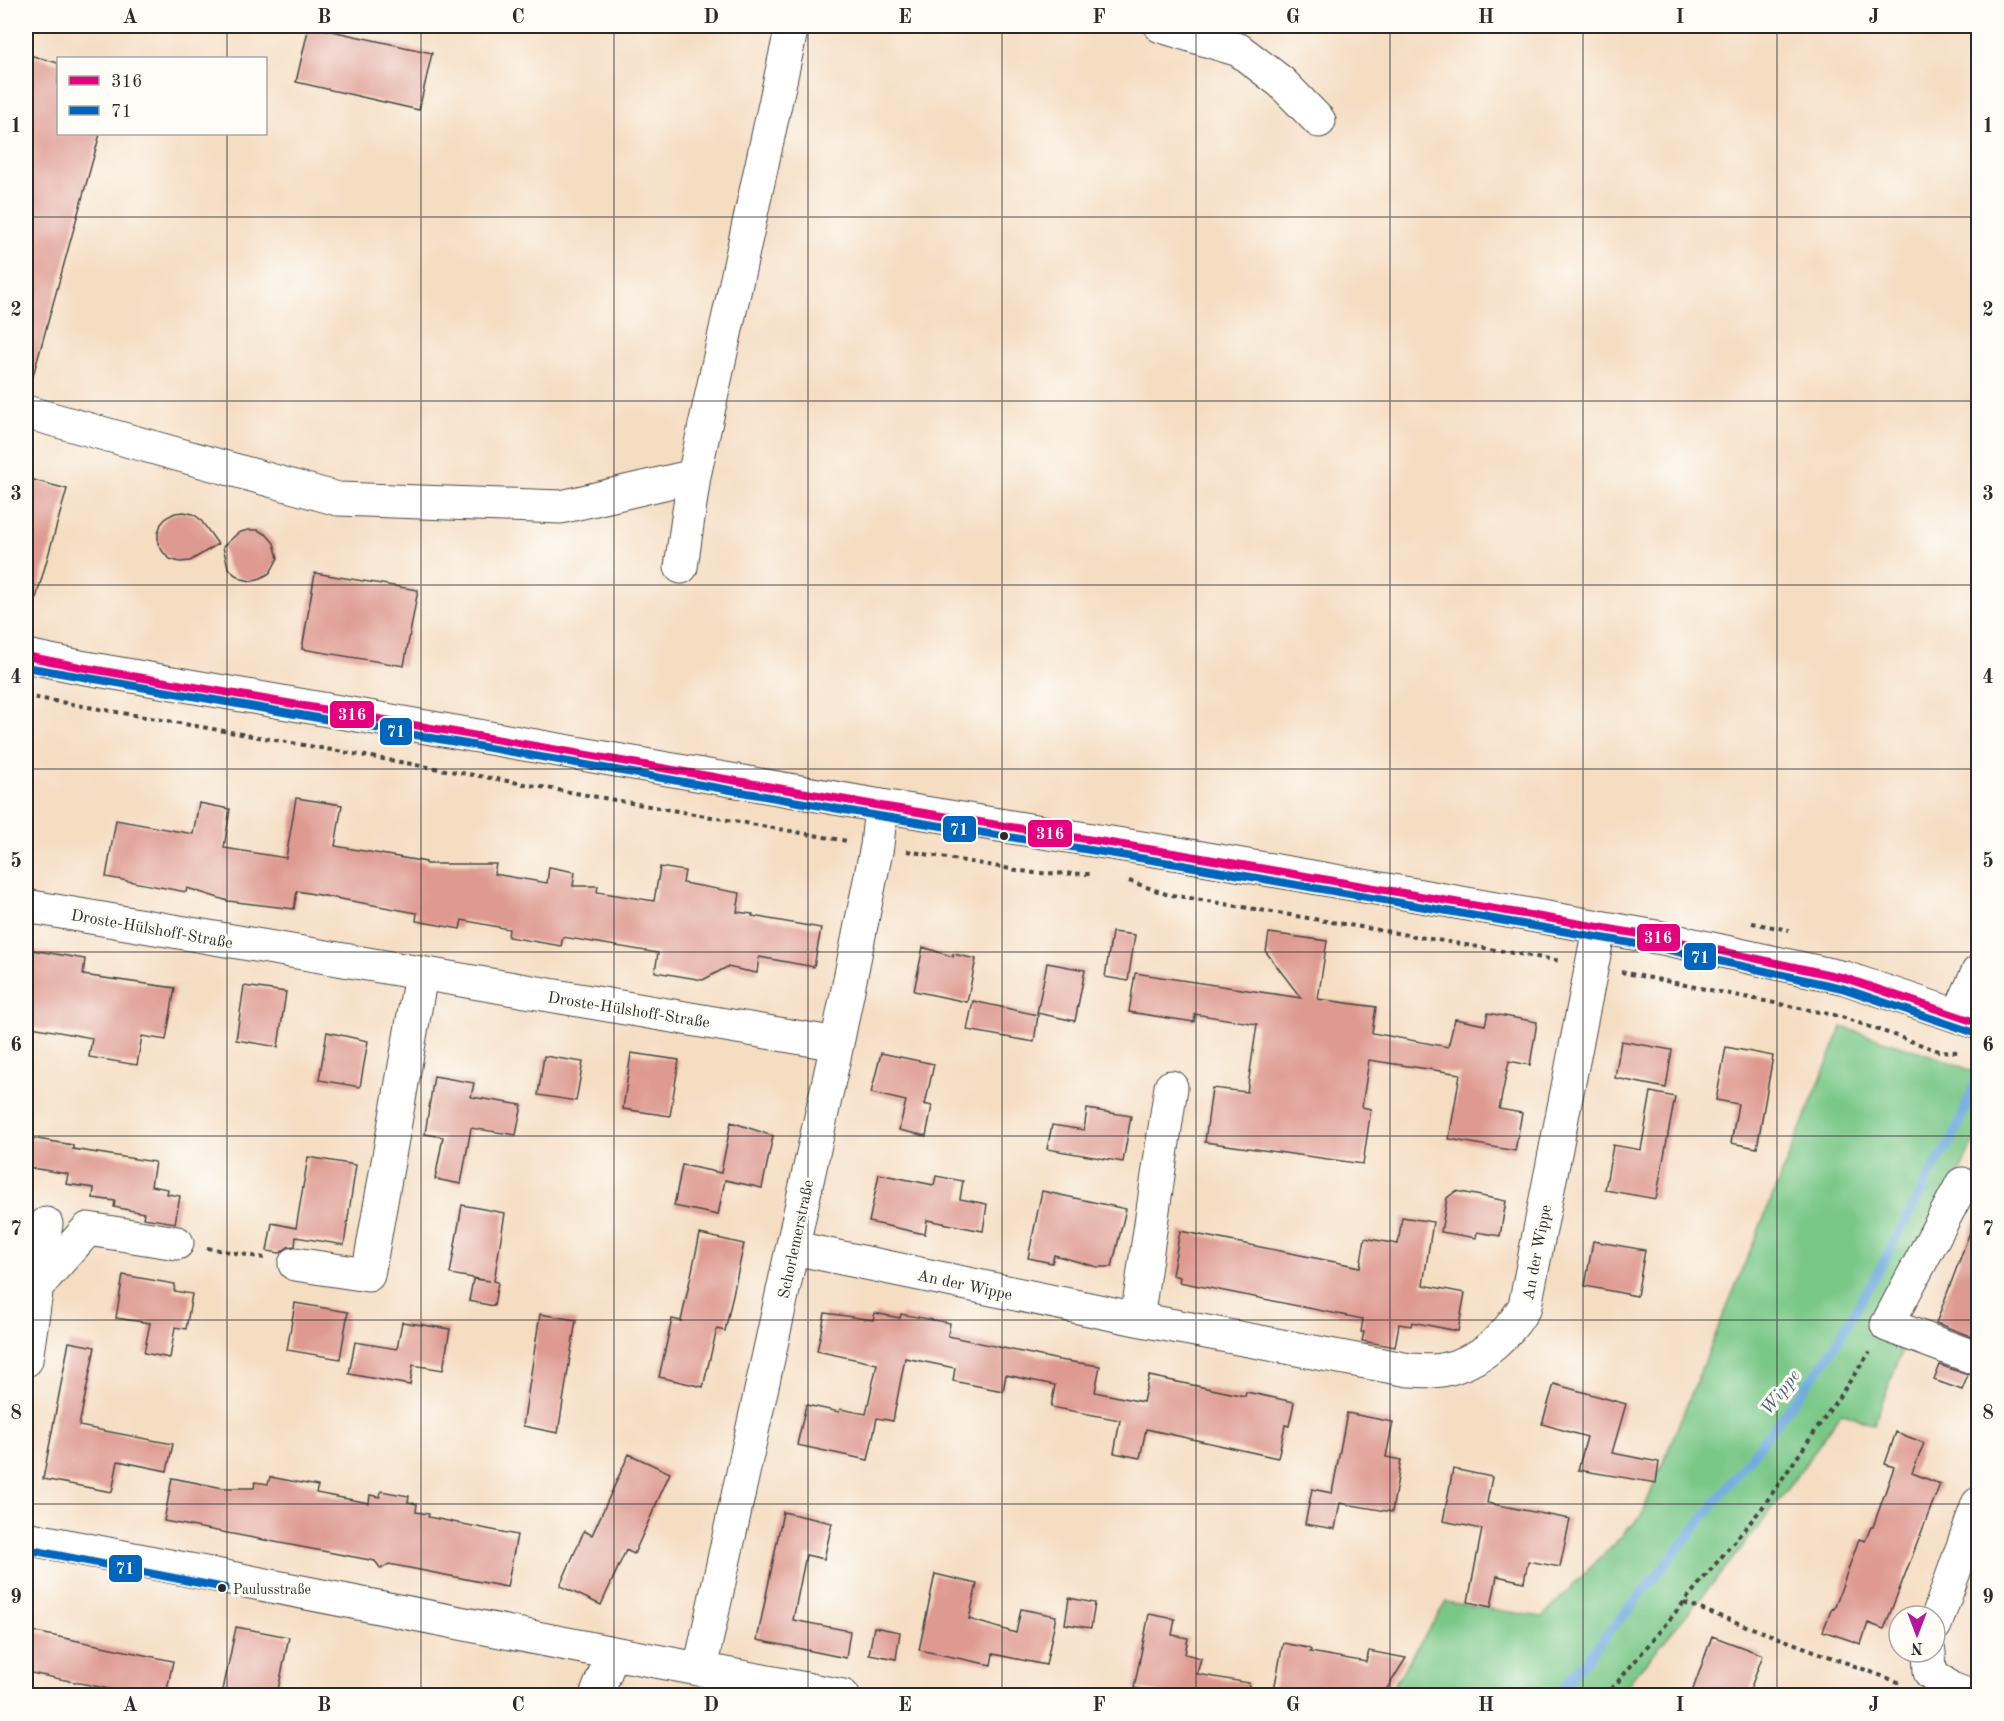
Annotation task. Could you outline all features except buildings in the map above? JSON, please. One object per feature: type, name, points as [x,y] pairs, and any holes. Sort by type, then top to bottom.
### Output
[{"type":"street","points":[[681,567],[694,476],[792,26]]},
{"type":"street","points":[[1161,26],[1239,50],[1281,82],[1319,121]]},
{"type":"street","points":[[26,412],[338,499],[561,507],[694,476]]},
{"type":"street","points":[[26,656],[104,672],[881,806],[1179,854],[1703,946],[1845,978],[1968,1031],[1978,972]]},
{"type":"street","name":"Schorlemerstraße","points":[[700,1669],[837,1044],[877,846],[881,806]]},
{"type":"street","name":"Droste-Hülshoff-Straße","points":[[26,906],[837,1044]]},
{"type":"street","name":"An der Wippe","points":[[794,1248],[1137,1319],[1409,1370],[1441,1370],[1470,1361],[1493,1346],[1512,1328],[1525,1306],[1599,929]]},
{"type":"street","points":[[294,1264],[368,1275],[421,975]]},
{"type":"street","points":[[1137,1319],[1171,1087]]},
{"type":"street","points":[[1962,1184],[1887,1325],[1978,1359]]},
{"type":"street","points":[[26,1360],[46,1224]]},
{"type":"street","points":[[36,1287],[88,1230],[177,1243]]},
{"type":"street","points":[[1943,1604],[1978,1504]]},
{"type":"street","points":[[26,1538],[613,1653],[843,1695]]},
{"type":"street","points":[[596,1695],[613,1653]]},
{"type":"street","points":[[1931,1664],[1949,1688],[1970,1695]]},
{"type":"path","points":[[26,696],[1034,873],[1100,874]]},
{"type":"path","points":[[1122,878],[1166,894],[1592,966],[1839,1016],[1939,1051],[1968,1031]]},
{"type":"path","points":[[177,1243],[294,1264]]},
{"type":"path","points":[[1606,1695],[1762,1508],[1847,1387],[1887,1325]]},
{"type":"path","points":[[1684,1603],[1901,1683],[1927,1664]]},
{"type":"green space","points":[[1842,1027],[1946,1060],[1978,1074],[1978,1131],[1958,1176],[1875,1329],[1906,1340],[1874,1424],[1841,1412],[1762,1522],[1618,1695],[1387,1696],[1446,1602],[1542,1617],[1641,1516]]},
{"type":"waterway","name":"Wippe","points":[[1556,1696],[1689,1536],[1827,1359],[1884,1261],[1933,1169],[1953,1138],[1978,1074]]},
{"type":"transit line","name":"316","points":[[26,656],[881,806],[1179,854],[1662,938],[1845,978],[1978,1023]]},
{"type":"transit line","name":"71","points":[[26,667],[879,816],[1177,864],[1660,948],[1842,988],[1975,1033]]},
{"type":"transit line","name":"71","points":[[26,1549],[225,1588]]},
{"type":"place","name":"Paulusstraße","points":[[222,1588]]}]
